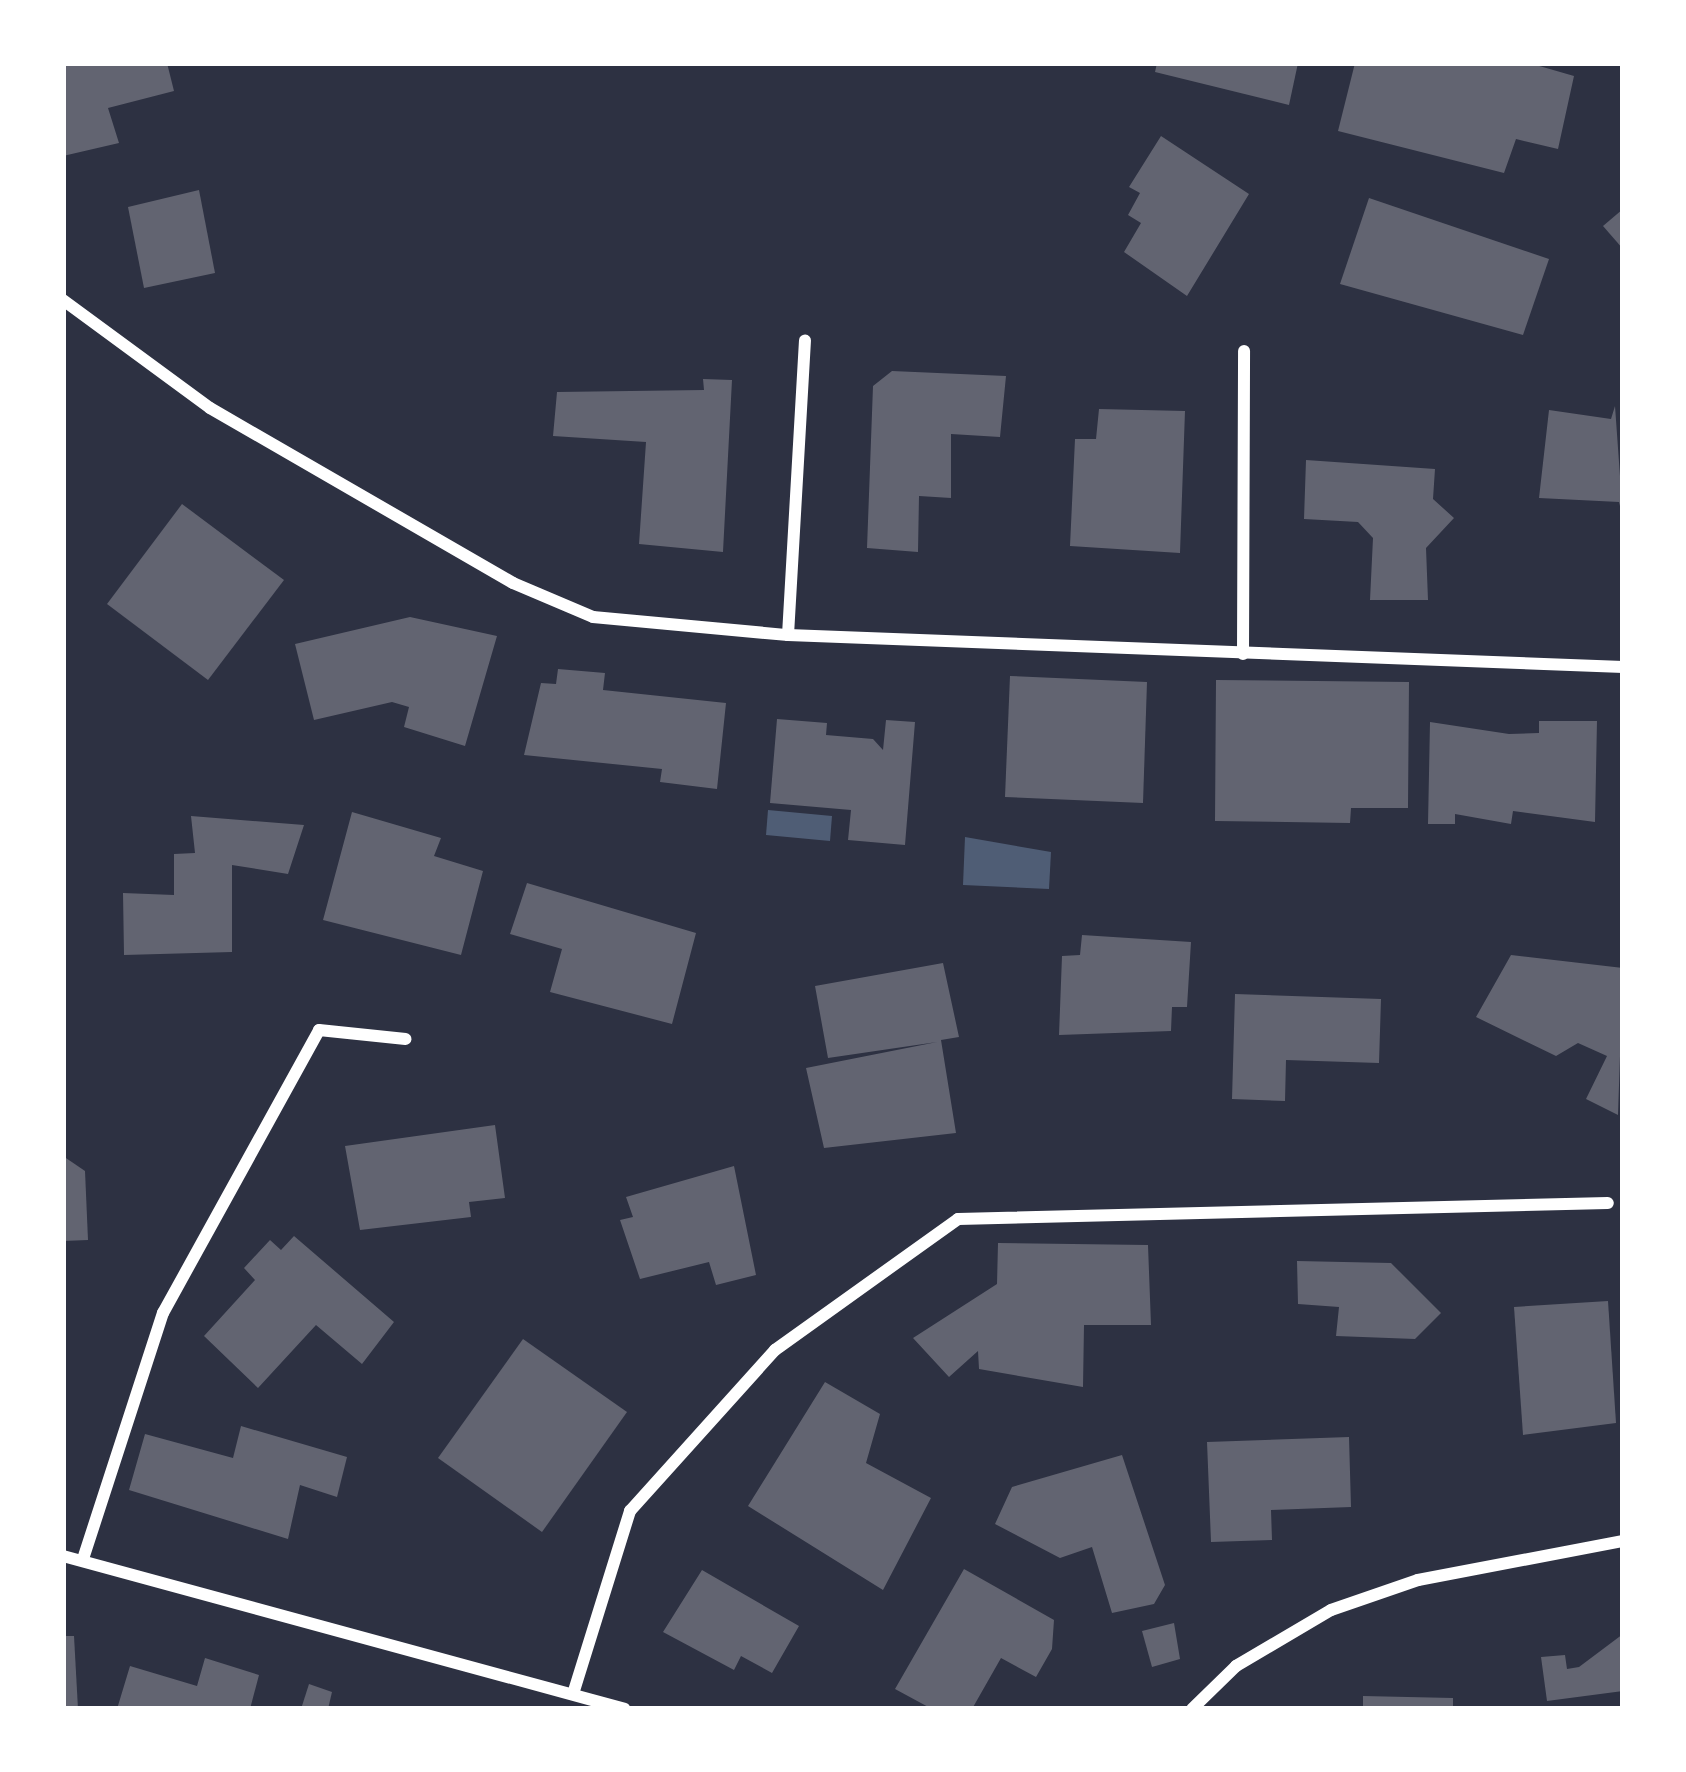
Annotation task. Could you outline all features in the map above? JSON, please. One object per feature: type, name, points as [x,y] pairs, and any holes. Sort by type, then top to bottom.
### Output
[{"type":"street","points":[[63,299],[210,408],[513,584],[593,617],[788,635],[1623,667]]},
{"type":"street","points":[[788,635],[805,340]]},
{"type":"street","points":[[1243,654],[1244,351]]},
{"type":"street","points":[[83,1558],[163,1313],[319,1030],[406,1039]]},
{"type":"street","points":[[572,1694],[630,1510],[775,1350],[958,1219],[1608,1203]]},
{"type":"street","points":[[1192,1709],[1236,1666],[1331,1610],[1418,1580],[1623,1541]]},
{"type":"street","points":[[63,1556],[625,1709]]},
{"type":"water","points":[[768,810],[832,816],[830,841],[766,835]]},
{"type":"water","points":[[965,837],[1051,852],[1049,889],[963,885]]},
{"type":"building","points":[[63,63],[167,63],[174,91],[108,108],[119,143],[63,156]]},
{"type":"building","points":[[1157,63],[1298,63],[1289,105],[1155,72]]},
{"type":"building","points":[[1355,63],[1529,63],[1574,76],[1558,149],[1516,139],[1504,173],[1338,131]]},
{"type":"building","points":[[1161,136],[1249,194],[1187,296],[1124,252],[1141,223],[1128,215],[1140,193],[1129,187]]},
{"type":"building","points":[[199,190],[215,273],[144,288],[128,207]]},
{"type":"building","points":[[1369,198],[1549,259],[1523,335],[1340,284]]},
{"type":"building","points":[[1623,209],[1623,249],[1603,226]]},
{"type":"building","points":[[892,371],[1006,376],[1000,437],[951,434],[951,498],[919,496],[918,552],[867,548],[873,386]]},
{"type":"building","points":[[703,379],[732,380],[723,552],[639,544],[646,442],[553,436],[557,392],[704,390]]},
{"type":"building","points":[[1615,406],[1623,518],[1619,502],[1539,498],[1549,410],[1611,419]]},
{"type":"building","points":[[1099,409],[1185,411],[1180,553],[1070,546],[1075,439],[1096,439]]},
{"type":"building","points":[[1306,460],[1435,469],[1433,499],[1454,518],[1426,548],[1428,600],[1370,600],[1373,538],[1358,522],[1304,519]]},
{"type":"building","points":[[182,504],[284,580],[208,680],[107,604]]},
{"type":"building","points":[[410,617],[497,636],[465,746],[404,727],[409,707],[392,702],[314,720],[295,644]]},
{"type":"building","points":[[558,669],[605,673],[603,690],[726,703],[717,789],[660,782],[662,769],[524,755],[541,683],[556,684]]},
{"type":"building","points":[[1010,676],[1147,682],[1143,803],[1005,797]]},
{"type":"building","points":[[1216,680],[1409,682],[1408,808],[1351,808],[1350,823],[1215,821]]},
{"type":"building","points":[[777,719],[827,723],[826,735],[873,739],[883,750],[886,720],[915,722],[905,845],[848,840],[851,810],[770,803]]},
{"type":"building","points":[[1539,721],[1597,721],[1595,822],[1513,811],[1511,824],[1455,814],[1455,824],[1428,824],[1430,722],[1509,734],[1539,733]]},
{"type":"building","points":[[352,812],[441,838],[434,856],[483,871],[461,955],[323,920]]},
{"type":"building","points":[[191,816],[304,825],[288,874],[232,865],[232,952],[124,955],[123,893],[174,895],[174,854],[195,853]]},
{"type":"building","points":[[527,883],[696,933],[672,1024],[550,992],[562,949],[510,934]]},
{"type":"building","points":[[1082,935],[1191,942],[1187,1007],[1172,1007],[1171,1031],[1059,1035],[1062,956],[1080,955]]},
{"type":"building","points":[[1511,955],[1623,968],[1618,1115],[1586,1099],[1607,1056],[1578,1043],[1556,1056],[1476,1017]]},
{"type":"building","points":[[943,963],[959,1037],[941,1040],[956,1133],[824,1148],[806,1068],[937,1042],[828,1058],[815,986]]},
{"type":"building","points":[[1235,994],[1381,999],[1379,1063],[1286,1060],[1285,1101],[1232,1099]]},
{"type":"building","points":[[495,1125],[505,1198],[469,1202],[471,1217],[360,1230],[345,1146]]},
{"type":"building","points":[[63,1156],[85,1171],[88,1240],[63,1241]]},
{"type":"building","points":[[734,1166],[756,1275],[716,1285],[709,1262],[640,1279],[620,1220],[633,1217],[626,1197]]},
{"type":"building","points":[[294,1236],[394,1322],[362,1364],[316,1325],[258,1388],[204,1336],[255,1280],[244,1268],[270,1240],[281,1250]]},
{"type":"building","points":[[998,1243],[1148,1245],[1151,1325],[1084,1325],[1083,1387],[979,1369],[978,1351],[949,1377],[913,1338],[997,1284]]},
{"type":"building","points":[[1297,1261],[1391,1263],[1441,1313],[1415,1339],[1336,1336],[1339,1307],[1298,1304]]},
{"type":"building","points":[[1608,1301],[1616,1423],[1523,1435],[1514,1307]]},
{"type":"building","points":[[523,1339],[627,1412],[542,1532],[438,1458]]},
{"type":"building","points":[[825,1382],[880,1414],[866,1463],[931,1498],[883,1590],[748,1506]]},
{"type":"building","points":[[241,1426],[347,1457],[337,1497],[300,1485],[288,1539],[129,1490],[145,1434],[233,1458]]},
{"type":"building","points":[[1349,1437],[1351,1507],[1271,1510],[1272,1540],[1211,1542],[1207,1442]]},
{"type":"building","points":[[1122,1455],[1165,1585],[1154,1604],[1112,1613],[1092,1547],[1060,1558],[995,1524],[1012,1487]]},
{"type":"building","points":[[964,1569],[1054,1620],[1052,1649],[1036,1677],[1001,1658],[972,1709],[932,1709],[895,1689]]},
{"type":"building","points":[[702,1570],[799,1626],[772,1673],[741,1656],[734,1670],[663,1632]]},
{"type":"building","points":[[1174,1623],[1180,1659],[1152,1667],[1142,1631]]},
{"type":"building","points":[[1623,1634],[1623,1691],[1547,1701],[1541,1657],[1565,1655],[1567,1669],[1579,1667]]},
{"type":"building","points":[[63,1636],[74,1636],[78,1709],[63,1709]]},
{"type":"building","points":[[205,1658],[259,1675],[250,1709],[117,1709],[130,1666],[197,1686]]},
{"type":"building","points":[[309,1684],[332,1692],[328,1709],[301,1709]]},
{"type":"building","points":[[1363,1696],[1453,1698],[1453,1709],[1363,1709]]}]
